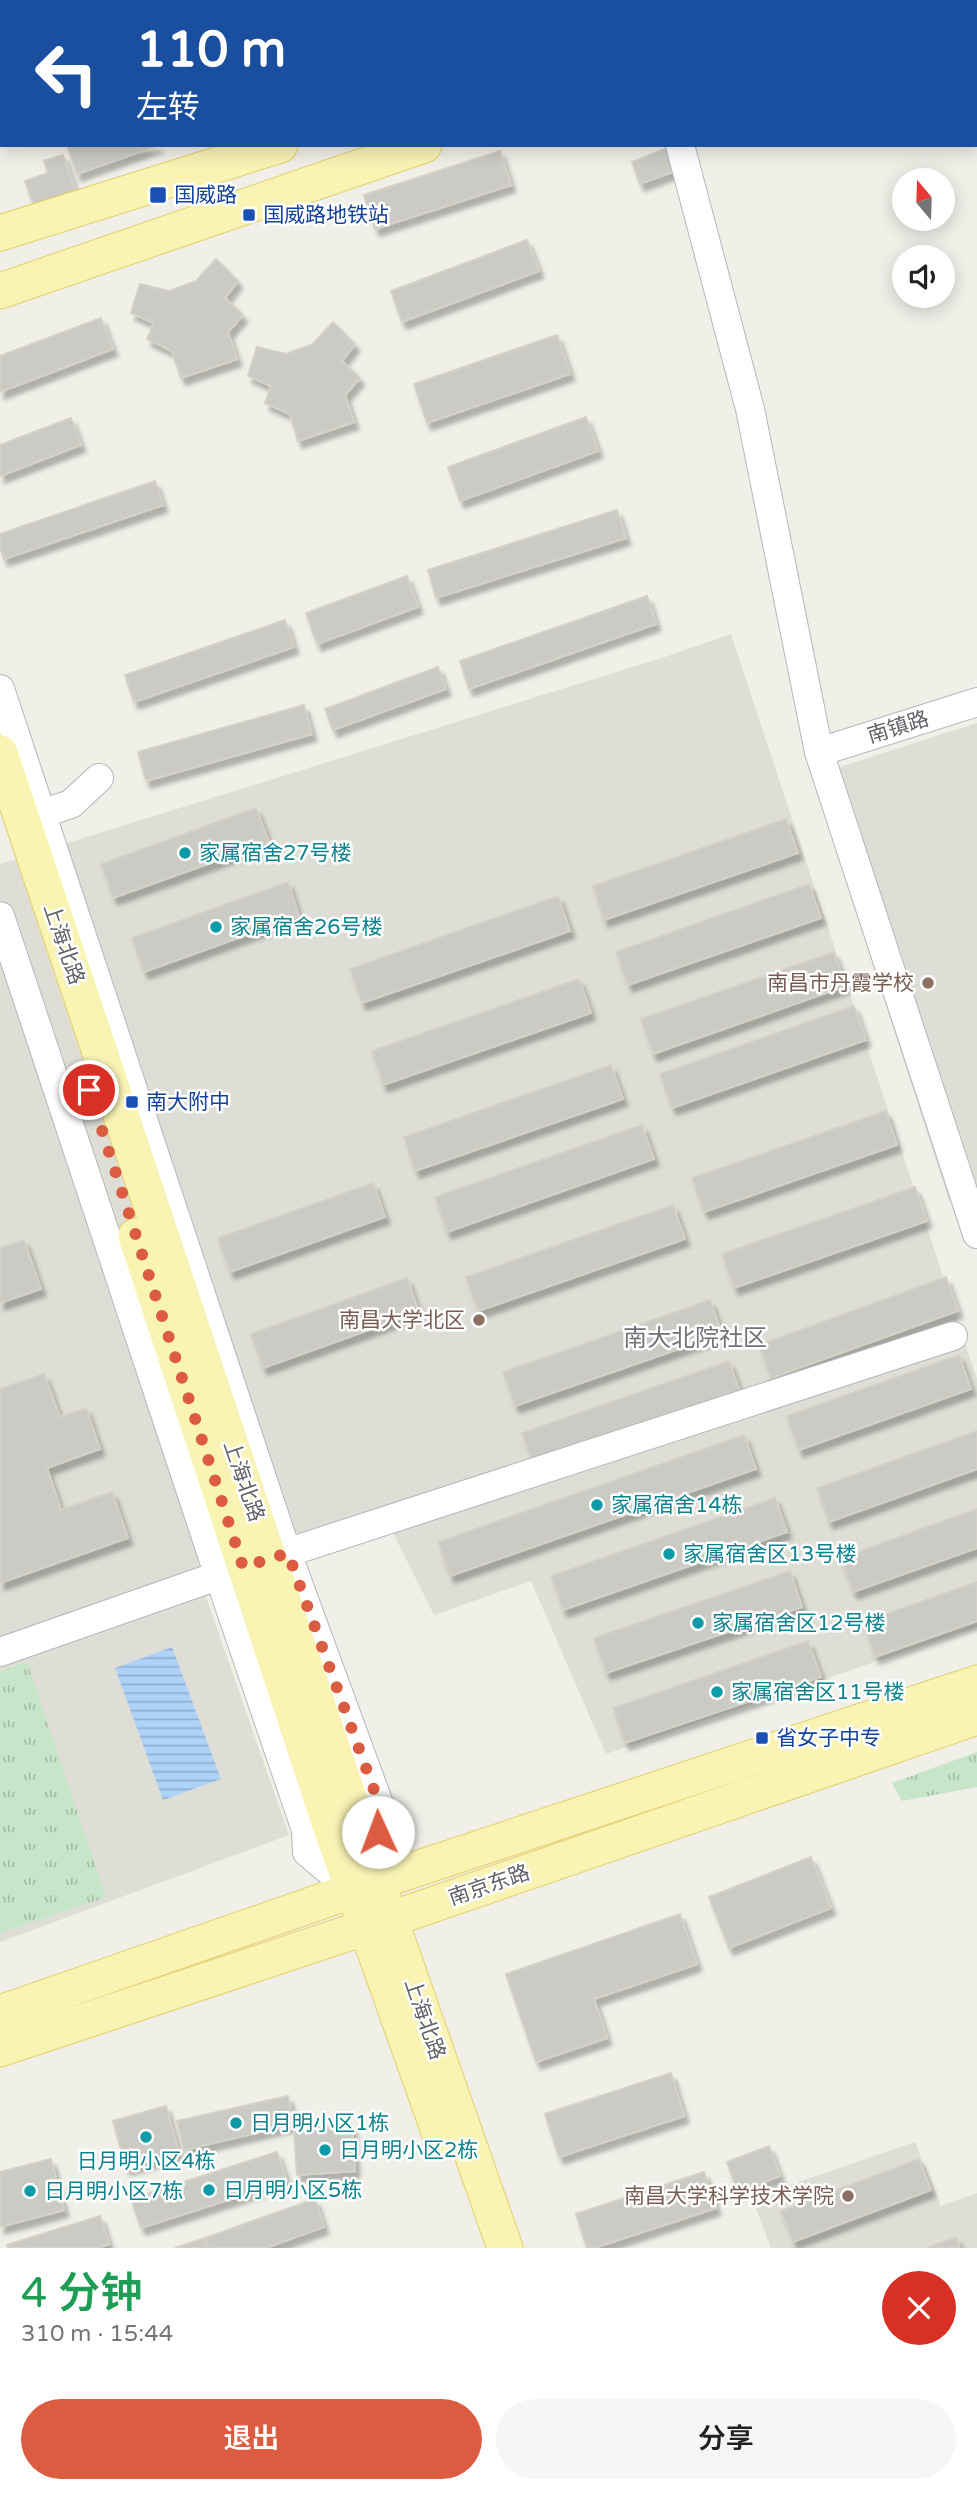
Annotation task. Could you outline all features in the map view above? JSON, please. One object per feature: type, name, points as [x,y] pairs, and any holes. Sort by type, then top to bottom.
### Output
[{"type":"main road","points":[[0,219],[207,147]]},
{"type":"main road","points":[[0,233],[274,147]]},
{"type":"main road","points":[[0,265],[361,147]]},
{"type":"main road","points":[[0,291],[418,147]]},
{"type":"main road","name":"上海北路","points":[[0,753],[255,1564],[378,1923],[505,2248]]},
{"type":"main road","name":"南京东路","points":[[0,2013],[365,1887],[977,1683]]},
{"type":"main road","name":"南京东路","points":[[0,2049],[378,1923],[977,1717]]},
{"type":"main road","name":"上海北路","points":[[378,1923],[481,2248]]},
{"type":"street","points":[[681,147],[750,409],[819,752],[977,1234]]},
{"type":"street","points":[[0,689],[21,817],[71,804],[99,778]]},
{"type":"street","name":"南镇路","points":[[819,752],[977,702]]},
{"type":"street","points":[[0,916],[255,1564],[306,1830],[307,1852],[365,1887]]},
{"type":"street","points":[[0,1652],[255,1564],[953,1336]]},
{"type":"shaded area","name":"南昌大学北区","points":[[731,634],[977,1379],[977,1627],[606,1754],[531,1581],[434,1615],[392,1531],[206,1597],[289,1835],[0,1942],[0,864],[665,657]]},
{"type":"shaded area","name":"南昌市丹霞学校","points":[[977,723],[977,1191],[949,1201],[812,776]]},
{"type":"shaded area","name":"南昌大学科学技术学院","points":[[915,2142],[941,2206],[977,2193],[977,2248],[771,2248],[752,2198]]},
{"type":"green space","points":[[27,1662],[106,1897],[0,1933],[0,1671]]},
{"type":"green space","points":[[977,1752],[977,1787],[902,1801],[892,1783]]},
{"type":"water","points":[[172,1647],[221,1779],[163,1800],[115,1668]]},
{"type":"building","points":[[68,147],[153,147],[77,174]]},
{"type":"building","points":[[676,147],[683,168],[640,184],[632,162]]},
{"type":"building","points":[[500,151],[511,185],[375,229],[364,195]]},
{"type":"building","points":[[63,155],[76,192],[34,206],[25,181],[48,173],[44,161]]},
{"type":"building","points":[[527,240],[539,271],[402,322],[391,291]]},
{"type":"building","points":[[216,259],[238,281],[225,298],[243,315],[228,332],[237,359],[181,378],[172,351],[147,339],[154,323],[131,313],[140,284],[169,291],[196,281]]},
{"type":"building","points":[[101,318],[113,349],[0,392],[0,356]]},
{"type":"building","points":[[333,322],[355,344],[342,361],[360,378],[345,395],[354,422],[298,441],[290,414],[265,403],[271,386],[248,376],[257,347],[286,354],[313,344]]},
{"type":"building","points":[[557,335],[570,374],[427,423],[414,384]]},
{"type":"building","points":[[586,417],[598,451],[460,501],[448,467]]},
{"type":"building","points":[[71,418],[81,445],[0,476],[0,445]]},
{"type":"building","points":[[155,481],[163,505],[4,559],[0,534]]},
{"type":"building","points":[[617,510],[626,538],[436,598],[428,570]]},
{"type":"building","points":[[407,576],[418,607],[317,644],[306,613]]},
{"type":"building","points":[[647,596],[656,624],[469,689],[460,661]]},
{"type":"building","points":[[285,620],[294,647],[134,702],[125,675]]},
{"type":"building","points":[[438,667],[446,689],[333,730],[325,709]]},
{"type":"building","points":[[304,705],[312,734],[146,781],[138,752]]},
{"type":"building","name":"家属宿舍27号楼","points":[[256,808],[269,842],[113,898],[101,864]]},
{"type":"building","points":[[786,819],[798,853],[604,920],[593,886]]},
{"type":"building","name":"家属宿舍26号楼","points":[[288,882],[299,916],[144,972],[132,938]]},
{"type":"building","points":[[809,884],[821,918],[628,985],[616,952]]},
{"type":"building","points":[[558,896],[570,931],[362,1003],[350,969]]},
{"type":"building","points":[[834,952],[846,986],[653,1054],[641,1019]]},
{"type":"building","points":[[579,979],[591,1013],[383,1085],[372,1051]]},
{"type":"building","points":[[854,1006],[866,1040],[672,1108],[660,1074]]},
{"type":"building","points":[[611,1065],[623,1099],[415,1171],[404,1137]]},
{"type":"building","points":[[886,1111],[897,1145],[704,1212],[692,1178]]},
{"type":"building","points":[[642,1125],[654,1159],[447,1232],[435,1197]]},
{"type":"building","points":[[373,1183],[385,1217],[230,1272],[218,1238]]},
{"type":"building","points":[[915,1187],[927,1221],[734,1288],[722,1254]]},
{"type":"building","points":[[673,1205],[685,1239],[478,1311],[466,1277]]},
{"type":"building","points":[[24,1240],[41,1289],[0,1303],[0,1248]]},
{"type":"building","points":[[946,1277],[958,1311],[771,1378],[759,1345]]},
{"type":"building","points":[[407,1278],[419,1312],[263,1368],[251,1334]]},
{"type":"building","points":[[710,1300],[722,1334],[515,1406],[503,1372]]},
{"type":"building","points":[[959,1355],[971,1389],[799,1450],[787,1416]]},
{"type":"building","points":[[729,1361],[741,1395],[534,1467],[522,1433]]},
{"type":"building","points":[[44,1374],[60,1417],[86,1408],[100,1449],[47,1468],[61,1510],[112,1492],[128,1538],[0,1583],[0,1389]]},
{"type":"building","points":[[977,1431],[977,1469],[829,1522],[817,1488]]},
{"type":"building","name":"家属宿舍14栋","points":[[744,1435],[756,1469],[450,1576],[438,1542]]},
{"type":"building","name":"家属宿舍区13号楼","points":[[775,1498],[787,1532],[563,1610],[551,1576]]},
{"type":"building","points":[[977,1509],[977,1548],[853,1592],[840,1558]]},
{"type":"building","name":"家属宿舍区12号楼","points":[[790,1571],[802,1607],[606,1673],[594,1638]]},
{"type":"building","points":[[977,1582],[977,1621],[875,1657],[863,1622]]},
{"type":"building","name":"家属宿舍区11号楼","points":[[808,1641],[821,1677],[625,1743],[613,1708]]},
{"type":"building","points":[[811,1857],[831,1908],[729,1948],[709,1897]]},
{"type":"building","points":[[680,1914],[697,1964],[594,1999],[607,2038],[536,2062],[506,1974]]},
{"type":"building","points":[[671,2073],[684,2116],[559,2157],[545,2114]]},
{"type":"building","name":"日月明小区1栋","points":[[288,2096],[294,2124],[184,2150],[177,2121]]},
{"type":"building","name":"日月明小区4栋","points":[[166,2106],[179,2154],[126,2168],[113,2121]]},
{"type":"building","name":"日月明小区2栋","points":[[352,2125],[355,2171],[297,2175],[294,2129]]},
{"type":"building","points":[[769,2146],[780,2176],[738,2192],[727,2162]]},
{"type":"building","name":"日月明小区5栋","points":[[277,2152],[287,2181],[141,2228],[131,2199]]},
{"type":"building","name":"日月明小区7栋","points":[[51,2159],[64,2210],[0,2227],[0,2172]]},
{"type":"building","points":[[919,2159],[931,2190],[793,2242],[781,2211]]},
{"type":"building","points":[[704,2172],[716,2208],[587,2248],[576,2214]]},
{"type":"building","points":[[315,2199],[324,2227],[265,2248],[208,2248],[205,2238]]},
{"type":"building","points":[[100,2216],[109,2244],[97,2248],[8,2248],[7,2245]]},
{"type":"building","points":[[956,2237],[960,2248],[927,2248]]},
{"type":"building","points":[[205,2238],[208,2248],[175,2248]]},
{"type":"place","name":"国威路","points":[[158,195]]},
{"type":"place","name":"国威路地铁站","points":[[249,215]]},
{"type":"place","name":"家属宿舍27号楼","points":[[185,853]]},
{"type":"place","name":"家属宿舍26号楼","points":[[216,927]]},
{"type":"place","name":"南昌市丹霞学校","points":[[928,983]]},
{"type":"place","name":"南大附中","points":[[132,1102]]},
{"type":"place","name":"南昌大学北区","points":[[479,1320]]},
{"type":"place","name":"家属宿舍14栋","points":[[597,1505]]},
{"type":"place","name":"家属宿舍区13号楼","points":[[669,1554]]},
{"type":"place","name":"家属宿舍区12号楼","points":[[698,1623]]},
{"type":"place","name":"家属宿舍区11号楼","points":[[717,1692]]},
{"type":"place","name":"省女子中专","points":[[762,1738]]},
{"type":"place","name":"日月明小区1栋","points":[[236,2123]]},
{"type":"place","name":"日月明小区4栋","points":[[146,2137]]},
{"type":"place","name":"日月明小区2栋","points":[[325,2150]]},
{"type":"place","name":"日月明小区5栋","points":[[209,2190]]},
{"type":"place","name":"日月明小区7栋","points":[[30,2191]]},
{"type":"place","name":"南昌大学科学技术学院","points":[[848,2196]]},
{"type":"district","name":"南大北院社区","points":[[695,1338]]},
{"type":"route","points":[[89,1090],[243,1567],[288,1553],[378,1801],[378,1832]]}]
